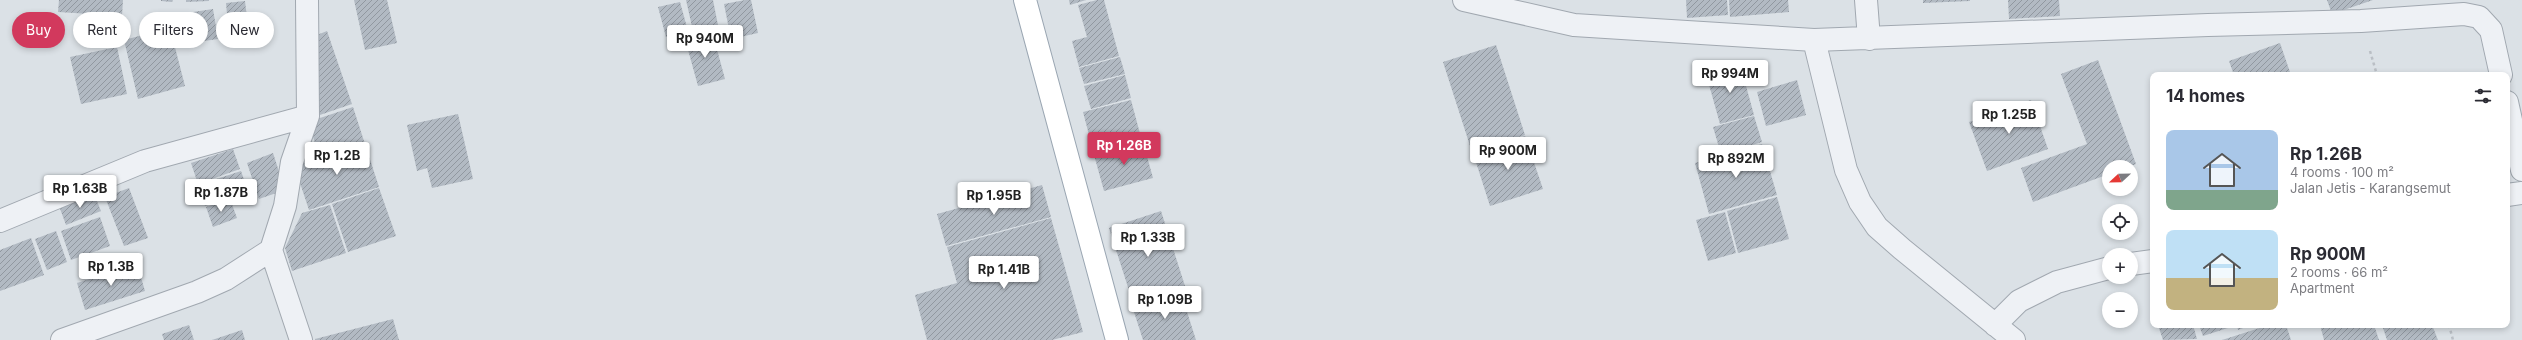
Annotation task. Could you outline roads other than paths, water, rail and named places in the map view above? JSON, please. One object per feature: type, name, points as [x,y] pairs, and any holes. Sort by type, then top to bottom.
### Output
[{"type":"main road","points":[[1025,0],[1117,340]]},
{"type":"street","points":[[301,340],[271,250],[285,206],[292,162],[308,116],[307,0]]},
{"type":"street","points":[[1464,0],[1574,25],[1814,40],[2208,25],[2361,21],[2464,14],[2480,17],[2491,30],[2500,72]]},
{"type":"street","points":[[1866,0],[1869,39]]},
{"type":"street","points":[[1814,40],[1846,170],[1860,202],[1877,227],[2014,340]]},
{"type":"street","points":[[0,221],[145,161],[308,116]]},
{"type":"street","points":[[2510,116],[2522,170]]},
{"type":"street","points":[[2510,195],[2522,193]]},
{"type":"street","points":[[62,340],[197,292],[226,279],[271,250]]},
{"type":"street","points":[[2138,263],[2150,261]]},
{"type":"street","points":[[1995,325],[2019,301],[2057,282],[2102,270]]}]
